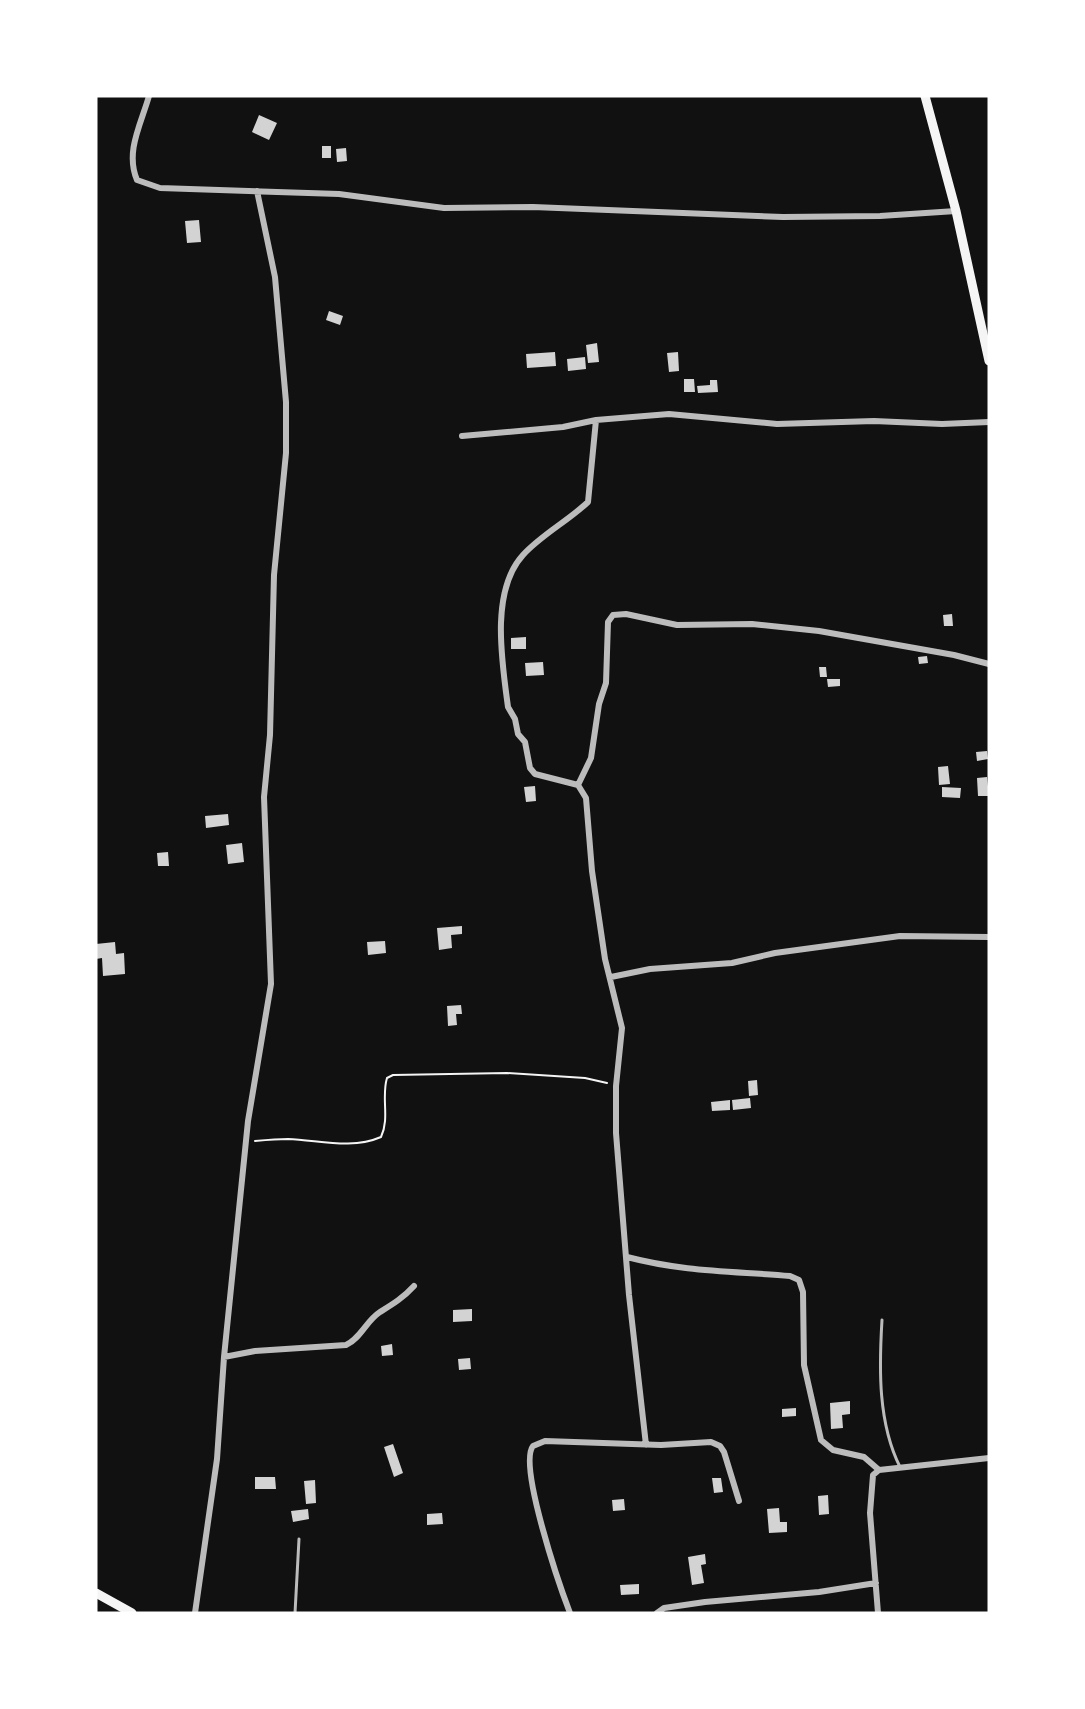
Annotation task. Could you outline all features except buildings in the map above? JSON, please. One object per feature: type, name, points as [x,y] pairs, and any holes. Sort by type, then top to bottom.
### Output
[{"type":"main road","points":[[925,96],[956,211],[989,361]]},
{"type":"main road","points":[[96,1593],[132,1613]]},
{"type":"street","points":[[148,96],[133,145],[130,165],[137,180],[160,188],[339,194],[444,208],[533,207],[783,217],[880,216],[956,211]]},
{"type":"street","points":[[195,1613],[217,1459],[224,1357],[247,1142],[272,984],[264,797],[270,735],[274,575],[286,453],[286,412],[274,277],[257,191]]},
{"type":"street","points":[[462,436],[669,414],[777,424],[874,421],[942,424],[989,422]]},
{"type":"street","points":[[596,420],[588,502],[524,554],[508,577],[501,611],[508,707],[515,719],[518,734],[526,746],[530,768],[539,776],[578,785],[586,798],[594,883],[605,959],[622,1028],[615,1086],[616,1133],[629,1294],[646,1445]]},
{"type":"street","points":[[578,785],[595,746],[597,716],[606,683],[608,622],[613,615],[627,614],[677,625],[752,624],[819,631],[954,655],[989,664]]},
{"type":"street","points":[[611,977],[650,969],[732,963],[776,953],[900,936],[989,938]]},
{"type":"street","points":[[627,1257],[697,1271],[790,1276],[799,1280],[802,1292],[804,1365],[821,1440],[832,1450],[864,1456],[879,1470]]},
{"type":"street","points":[[224,1357],[255,1350],[321,1349],[346,1345],[353,1341],[381,1312],[394,1306],[414,1286]]},
{"type":"street","points":[[570,1613],[545,1538],[532,1481],[529,1451],[538,1443],[545,1441],[646,1445],[711,1442],[720,1446],[739,1501]]},
{"type":"street","points":[[878,1613],[870,1513],[873,1475],[879,1470],[989,1458]]},
{"type":"street","points":[[657,1613],[664,1608],[696,1603],[819,1592],[876,1583]]},
{"type":"lane","points":[[882,1320],[880,1389],[889,1440],[900,1467]]},
{"type":"lane","points":[[295,1613],[299,1539]]},
{"type":"path","points":[[247,1142],[288,1139],[345,1144],[370,1142],[381,1137],[386,1121],[385,1085],[387,1078],[393,1075],[507,1073],[585,1078],[615,1086]]}]
